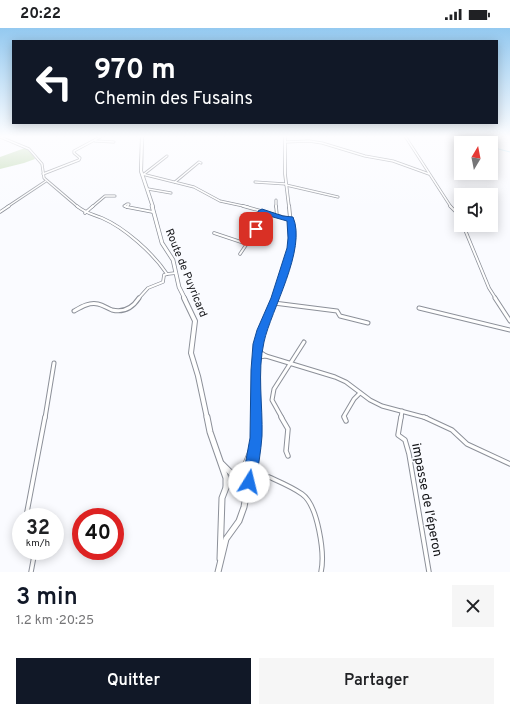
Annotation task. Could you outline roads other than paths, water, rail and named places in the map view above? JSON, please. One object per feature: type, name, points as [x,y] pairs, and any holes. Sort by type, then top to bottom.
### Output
[{"type":"main road","name":"Route de Puyricard","points":[[140,161],[140,168],[148,189],[162,243],[172,260],[179,287],[195,321],[191,353],[198,376],[210,432],[226,478],[226,486],[220,509],[221,530],[218,572]]},
{"type":"main road","name":"Route de Puyricard","points":[[220,559],[226,539],[239,521],[244,507],[249,483],[238,475],[227,471],[221,462]]},
{"type":"main road","points":[[226,486],[238,475]]},
{"type":"main road","points":[[221,530],[224,534],[231,532]]},
{"type":"street","points":[[40,161],[42,164],[43,177],[46,181],[85,213],[102,218],[134,238],[157,260],[167,274]]},
{"type":"street","points":[[43,174],[75,161]]},
{"type":"street","points":[[143,174],[160,161]]},
{"type":"street","points":[[285,161],[284,170],[292,238],[291,248],[274,303],[262,330],[257,350],[256,438],[249,483],[266,476],[303,494],[310,503],[321,536],[323,562],[322,572]]},
{"type":"street","points":[[394,161],[429,174]]},
{"type":"street","points":[[421,161],[436,182],[448,204],[454,210]]},
{"type":"street","points":[[174,182],[199,162],[201,163]]},
{"type":"street","points":[[143,174],[197,188],[216,200],[290,219]]},
{"type":"street","points":[[0,212],[46,181]]},
{"type":"street","points":[[255,182],[286,185],[338,197]]},
{"type":"street","points":[[148,189],[171,193]]},
{"type":"street","points":[[85,213],[105,196],[115,196]]},
{"type":"street","points":[[276,200],[277,216]]},
{"type":"street","points":[[127,207],[153,212]]},
{"type":"street","points":[[240,254],[256,230],[256,224],[262,216],[262,211]]},
{"type":"street","points":[[466,232],[489,288],[510,321]]},
{"type":"street","points":[[214,233],[247,244]]},
{"type":"street","points":[[74,310],[92,303],[102,304],[117,311],[131,308],[147,288],[162,282],[164,275],[176,273]]},
{"type":"street","points":[[274,303],[337,311],[340,316],[368,323]]},
{"type":"street","points":[[418,308],[510,330]]},
{"type":"street","points":[[288,456],[286,451],[288,429],[272,400],[274,389],[304,342]]},
{"type":"street","points":[[257,350],[266,356],[336,377],[382,406],[440,423],[452,430],[467,444],[510,464]]},
{"type":"street","points":[[256,360],[260,357],[266,356]]},
{"type":"street","points":[[28,508],[40,450],[54,363]]},
{"type":"street","points":[[346,421],[344,416],[354,399],[360,393]]},
{"type":"street","name":"impasse de l'éperon","points":[[402,411],[398,435],[405,440],[409,454],[429,572]]},
{"type":"street","points":[[238,475],[244,470],[256,438]]},
{"type":"street","points":[[31,572],[33,560]]}]
